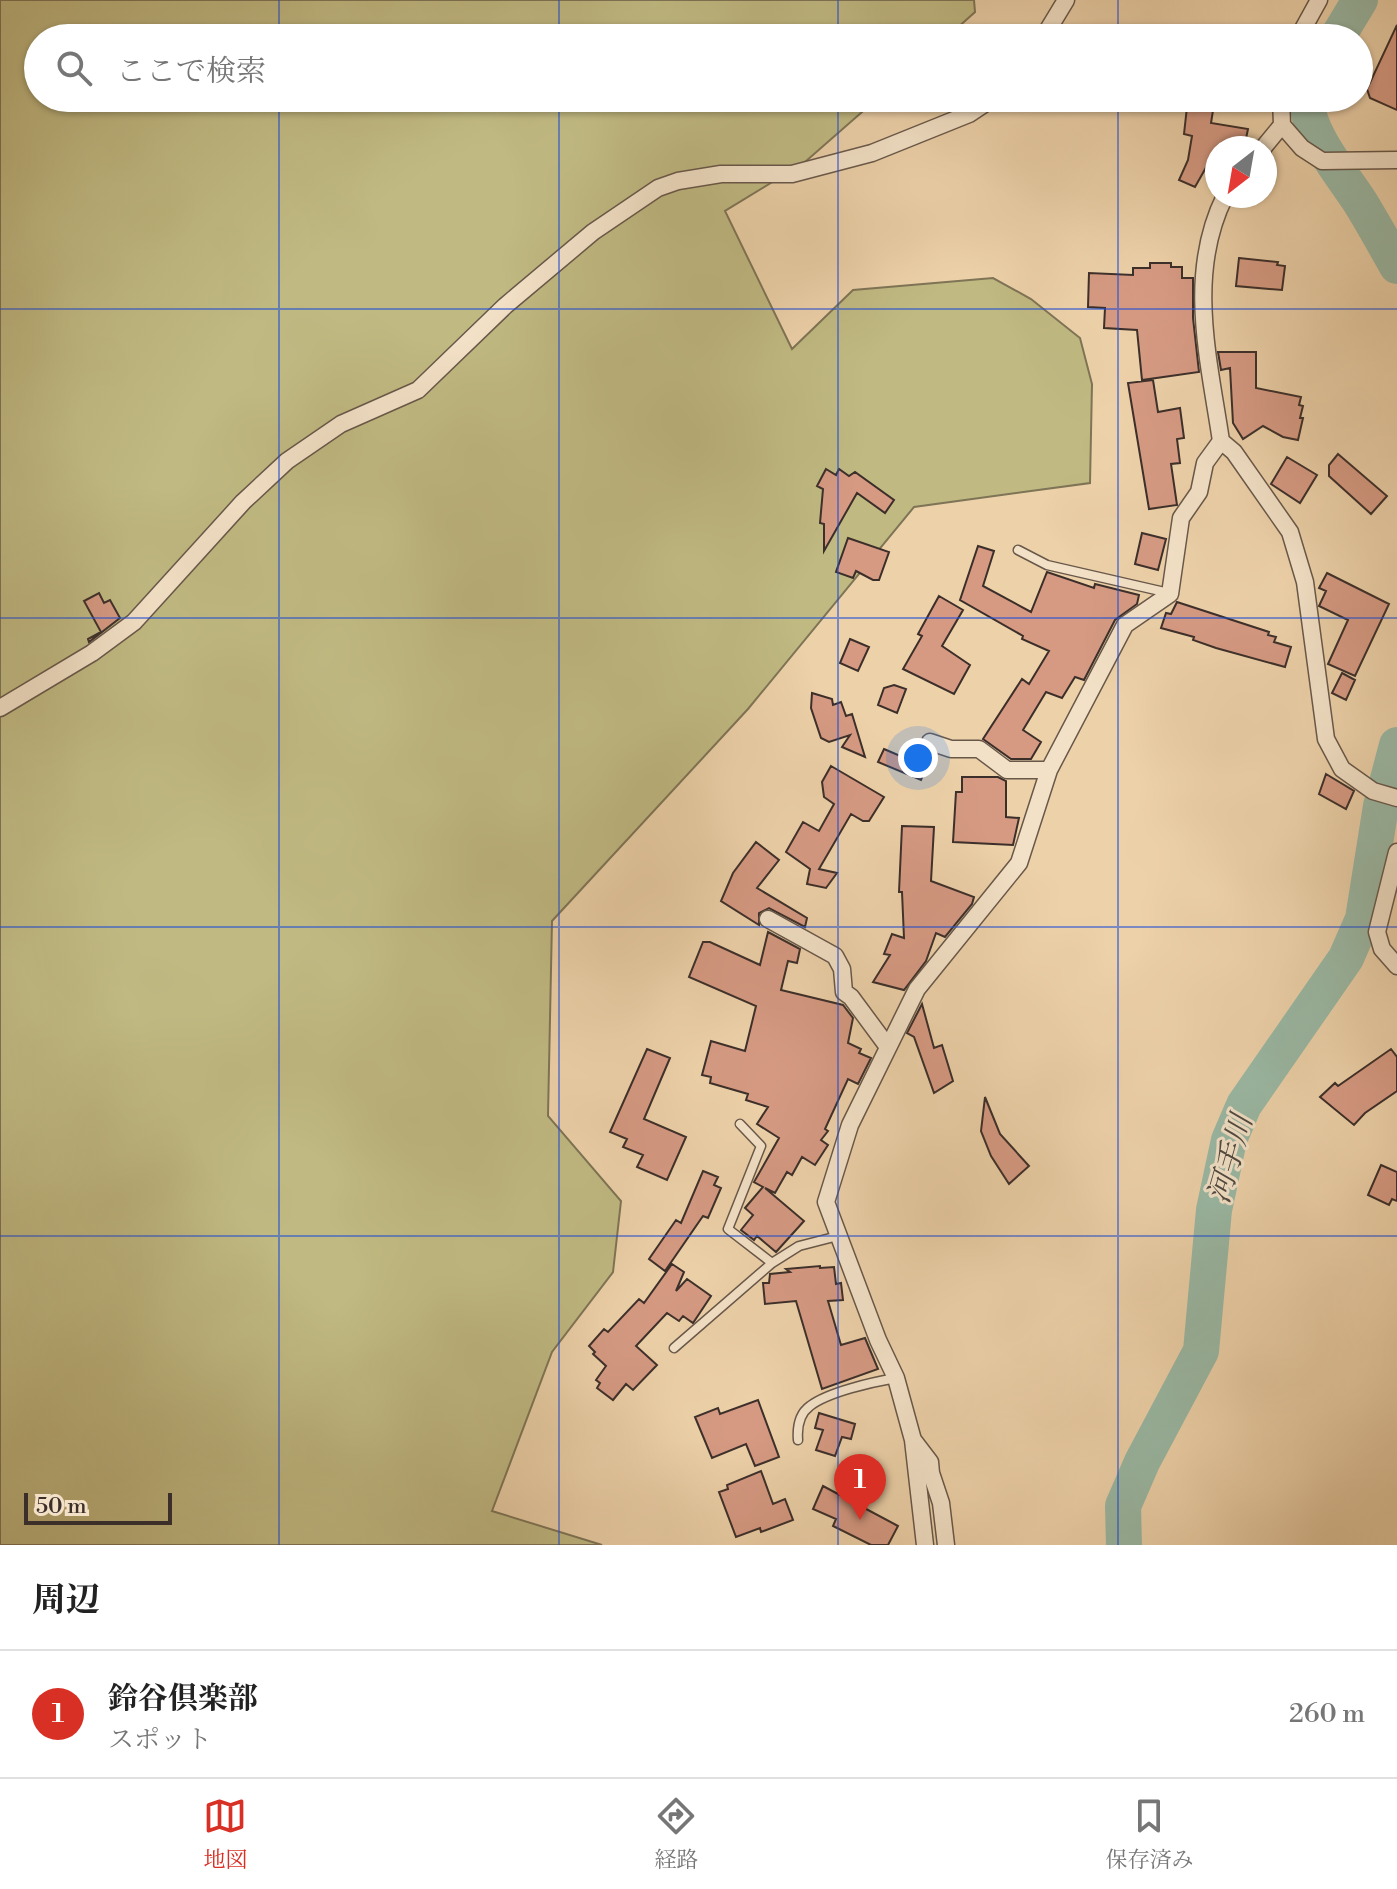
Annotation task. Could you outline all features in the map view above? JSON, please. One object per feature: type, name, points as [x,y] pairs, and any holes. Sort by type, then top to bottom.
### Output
[{"type":"street","points":[[1051,24],[1066,0]]},
{"type":"street","points":[[1306,24],[1319,0]]},
{"type":"street","points":[[0,708],[92,653],[134,622],[243,502],[287,461],[341,424],[418,390],[505,306],[582,241],[658,188],[678,181],[721,174],[792,174],[872,153],[972,112]]},
{"type":"street","points":[[1282,112],[1282,125],[1302,148],[1322,161],[1397,160]]},
{"type":"street","points":[[1273,136],[1282,125]]},
{"type":"street","points":[[1219,208],[1213,220],[1202,282],[1204,328],[1221,441],[1234,452],[1290,532],[1305,582],[1326,739],[1342,769],[1373,791],[1396,798]]},
{"type":"street","points":[[925,1545],[926,1532],[913,1440],[896,1378],[878,1340],[826,1202],[850,1125],[917,989],[1019,863],[1049,770],[1125,625],[1170,594],[1181,518],[1199,492],[1205,463],[1221,441]]},
{"type":"street","points":[[930,742],[951,749],[979,749],[1007,770],[1049,770]]},
{"type":"street","points":[[1397,852],[1377,932],[1382,949],[1397,966]]},
{"type":"street","points":[[768,919],[835,956],[842,969],[844,992],[888,1047]]},
{"type":"street","points":[[913,1440],[930,1462],[941,1503],[946,1545]]},
{"type":"lane","points":[[1018,550],[1047,565],[1170,594]]},
{"type":"lane","points":[[740,1124],[761,1146],[728,1229],[772,1263]]},
{"type":"lane","points":[[674,1348],[772,1263],[799,1246],[838,1236]]},
{"type":"lane","points":[[798,1440],[797,1424],[810,1406],[859,1385],[896,1378]]},
{"type":"shaded area","points":[[0,0],[974,0],[975,12],[962,24],[24,24],[24,112],[862,112],[805,162],[725,211],[792,349],[853,290],[993,278],[1031,299],[1080,338],[1092,384],[1090,483],[914,507],[748,709],[552,921],[548,1116],[621,1201],[613,1272],[552,1352],[492,1511],[602,1545],[0,1545]]},
{"type":"building","points":[[1397,25],[1397,110],[1373,99],[1373,76]]},
{"type":"building","points":[[1186,112],[1213,112],[1211,123],[1248,129],[1247,136],[1205,136],[1205,169],[1195,187],[1179,180],[1188,160],[1192,136],[1184,134]]},
{"type":"building","points":[[1239,258],[1278,262],[1277,265],[1285,266],[1282,290],[1236,286]]},
{"type":"building","points":[[1150,263],[1171,263],[1171,267],[1182,267],[1182,278],[1193,278],[1193,318],[1199,372],[1142,380],[1137,330],[1104,328],[1105,308],[1088,307],[1089,273],[1133,275],[1133,268],[1150,268]]},
{"type":"building","points":[[1218,352],[1256,352],[1256,388],[1301,397],[1299,405],[1303,406],[1300,418],[1303,418],[1298,440],[1283,437],[1263,426],[1243,439],[1233,423],[1230,368],[1221,370]]},
{"type":"building","points":[[1153,380],[1158,412],[1180,408],[1184,438],[1177,439],[1180,463],[1171,464],[1177,505],[1149,509],[1128,383]]},
{"type":"building","points":[[1338,454],[1387,496],[1371,514],[1329,476],[1329,465]]},
{"type":"building","points":[[1287,457],[1317,475],[1300,503],[1271,484]]},
{"type":"building","points":[[826,469],[836,475],[839,469],[849,476],[855,472],[894,500],[885,513],[857,493],[824,551],[824,524],[820,523],[823,489],[817,486]]},
{"type":"building","points":[[1142,533],[1166,539],[1158,570],[1135,564]]},
{"type":"building","points":[[848,538],[889,552],[879,580],[856,571],[853,578],[836,572]]},
{"type":"building","points":[[978,546],[994,551],[983,586],[1031,612],[1047,572],[1094,588],[1095,584],[1139,595],[1137,604],[1115,620],[1084,680],[1075,677],[1062,698],[1046,692],[1023,730],[1041,742],[1031,759],[1011,759],[983,739],[1022,679],[1029,684],[1049,651],[1022,639],[1023,636],[960,600]]},
{"type":"building","points":[[1327,573],[1389,604],[1355,676],[1328,664],[1348,620],[1319,606],[1326,591],[1319,588]]},
{"type":"building","points":[[99,593],[104,603],[110,600],[120,618],[89,642],[88,639],[101,632],[84,601]]},
{"type":"building","points":[[939,596],[963,610],[942,646],[970,665],[954,694],[903,669],[922,636],[918,634]]},
{"type":"building","points":[[1177,602],[1269,632],[1268,635],[1276,637],[1274,642],[1291,647],[1285,667],[1216,648],[1193,640],[1194,637],[1161,628],[1166,613],[1171,614]]},
{"type":"building","points":[[850,639],[869,647],[858,671],[840,663]]},
{"type":"building","points":[[1342,673],[1355,680],[1346,700],[1332,693]]},
{"type":"building","points":[[894,685],[906,689],[897,713],[878,705],[884,688]]},
{"type":"building","points":[[812,693],[832,699],[833,705],[841,702],[846,716],[852,714],[865,757],[842,747],[850,735],[829,742],[821,738],[811,708]]},
{"type":"building","points":[[884,749],[926,767],[921,780],[878,762]]},
{"type":"building","points":[[831,766],[884,797],[869,821],[851,814],[819,869],[837,873],[826,888],[807,884],[810,869],[786,852],[803,822],[819,831],[834,804],[824,797],[822,782]]},
{"type":"building","points":[[1326,774],[1354,791],[1346,809],[1319,794]]},
{"type":"building","points":[[962,777],[998,777],[1006,781],[1006,817],[1019,818],[1013,845],[953,842],[956,792],[962,792]]},
{"type":"building","points":[[902,826],[934,827],[931,881],[974,897],[972,904],[945,937],[936,933],[926,961],[904,990],[873,982],[890,955],[884,954],[892,934],[904,938],[902,892],[899,892]]},
{"type":"building","points":[[756,842],[779,860],[757,888],[807,918],[805,927],[769,908],[759,913],[759,925],[721,901],[733,873]]},
{"type":"building","points":[[768,932],[800,949],[797,963],[788,961],[781,990],[843,1005],[853,1018],[848,1043],[871,1058],[858,1084],[848,1079],[825,1129],[828,1131],[821,1140],[828,1145],[815,1165],[802,1157],[792,1175],[787,1172],[775,1193],[765,1188],[804,1221],[776,1252],[757,1236],[754,1240],[741,1230],[753,1215],[745,1208],[763,1187],[754,1182],[779,1138],[757,1124],[768,1107],[746,1100],[748,1094],[710,1083],[711,1077],[702,1075],[711,1041],[745,1051],[756,1006],[689,977],[703,942],[710,942],[760,965]]},
{"type":"building","points":[[922,1004],[934,1048],[942,1045],[953,1081],[934,1093],[914,1037],[907,1033]]},
{"type":"building","points":[[647,1049],[670,1058],[644,1119],[686,1137],[667,1180],[637,1167],[643,1155],[623,1147],[627,1139],[610,1132]]},
{"type":"building","points":[[1391,1049],[1397,1057],[1397,1091],[1365,1113],[1354,1125],[1320,1097],[1335,1083],[1338,1086]]},
{"type":"building","points":[[985,1097],[1000,1134],[1029,1166],[1009,1184],[991,1156],[981,1131]]},
{"type":"building","points":[[1381,1165],[1397,1172],[1397,1201],[1392,1199],[1389,1205],[1368,1195]]},
{"type":"building","points":[[703,1171],[718,1177],[714,1185],[721,1188],[708,1218],[703,1216],[665,1271],[649,1259],[676,1220],[681,1223]]},
{"type":"building","points":[[672,1264],[684,1272],[676,1291],[687,1279],[711,1296],[693,1323],[683,1316],[679,1321],[667,1313],[636,1346],[657,1365],[633,1390],[626,1384],[613,1400],[597,1388],[600,1383],[596,1380],[606,1366],[589,1346],[604,1329],[608,1332],[639,1299],[644,1303]]},
{"type":"building","points":[[834,1267],[836,1284],[841,1283],[843,1300],[828,1301],[841,1345],[865,1338],[878,1369],[822,1389],[796,1301],[765,1304],[763,1283],[769,1283],[770,1274],[790,1272],[786,1269]]},
{"type":"building","points":[[758,1400],[779,1457],[755,1466],[746,1444],[712,1458],[695,1417],[718,1408],[720,1414]]},
{"type":"building","points":[[819,1413],[855,1424],[851,1439],[842,1437],[835,1456],[816,1450],[823,1430],[815,1428]]},
{"type":"building","points":[[761,1471],[773,1504],[785,1499],[793,1520],[736,1537],[719,1492],[728,1489],[727,1485]]},
{"type":"building","points":[[823,1486],[898,1526],[888,1545],[871,1545],[833,1526],[836,1519],[813,1509]]},
{"type":"waterway","name":"河手川","points":[[1345,24],[1360,0]]},
{"type":"waterway","name":"河手川","points":[[1308,112],[1318,137],[1397,266]]},
{"type":"waterway","name":"河手川","points":[[1124,1545],[1123,1506],[1142,1462],[1201,1351],[1214,1210],[1229,1140],[1244,1105],[1346,958],[1363,919],[1381,806],[1397,745]]},
{"type":"place","name":"鈴谷倶楽部","points":[[860,1520]]}]
